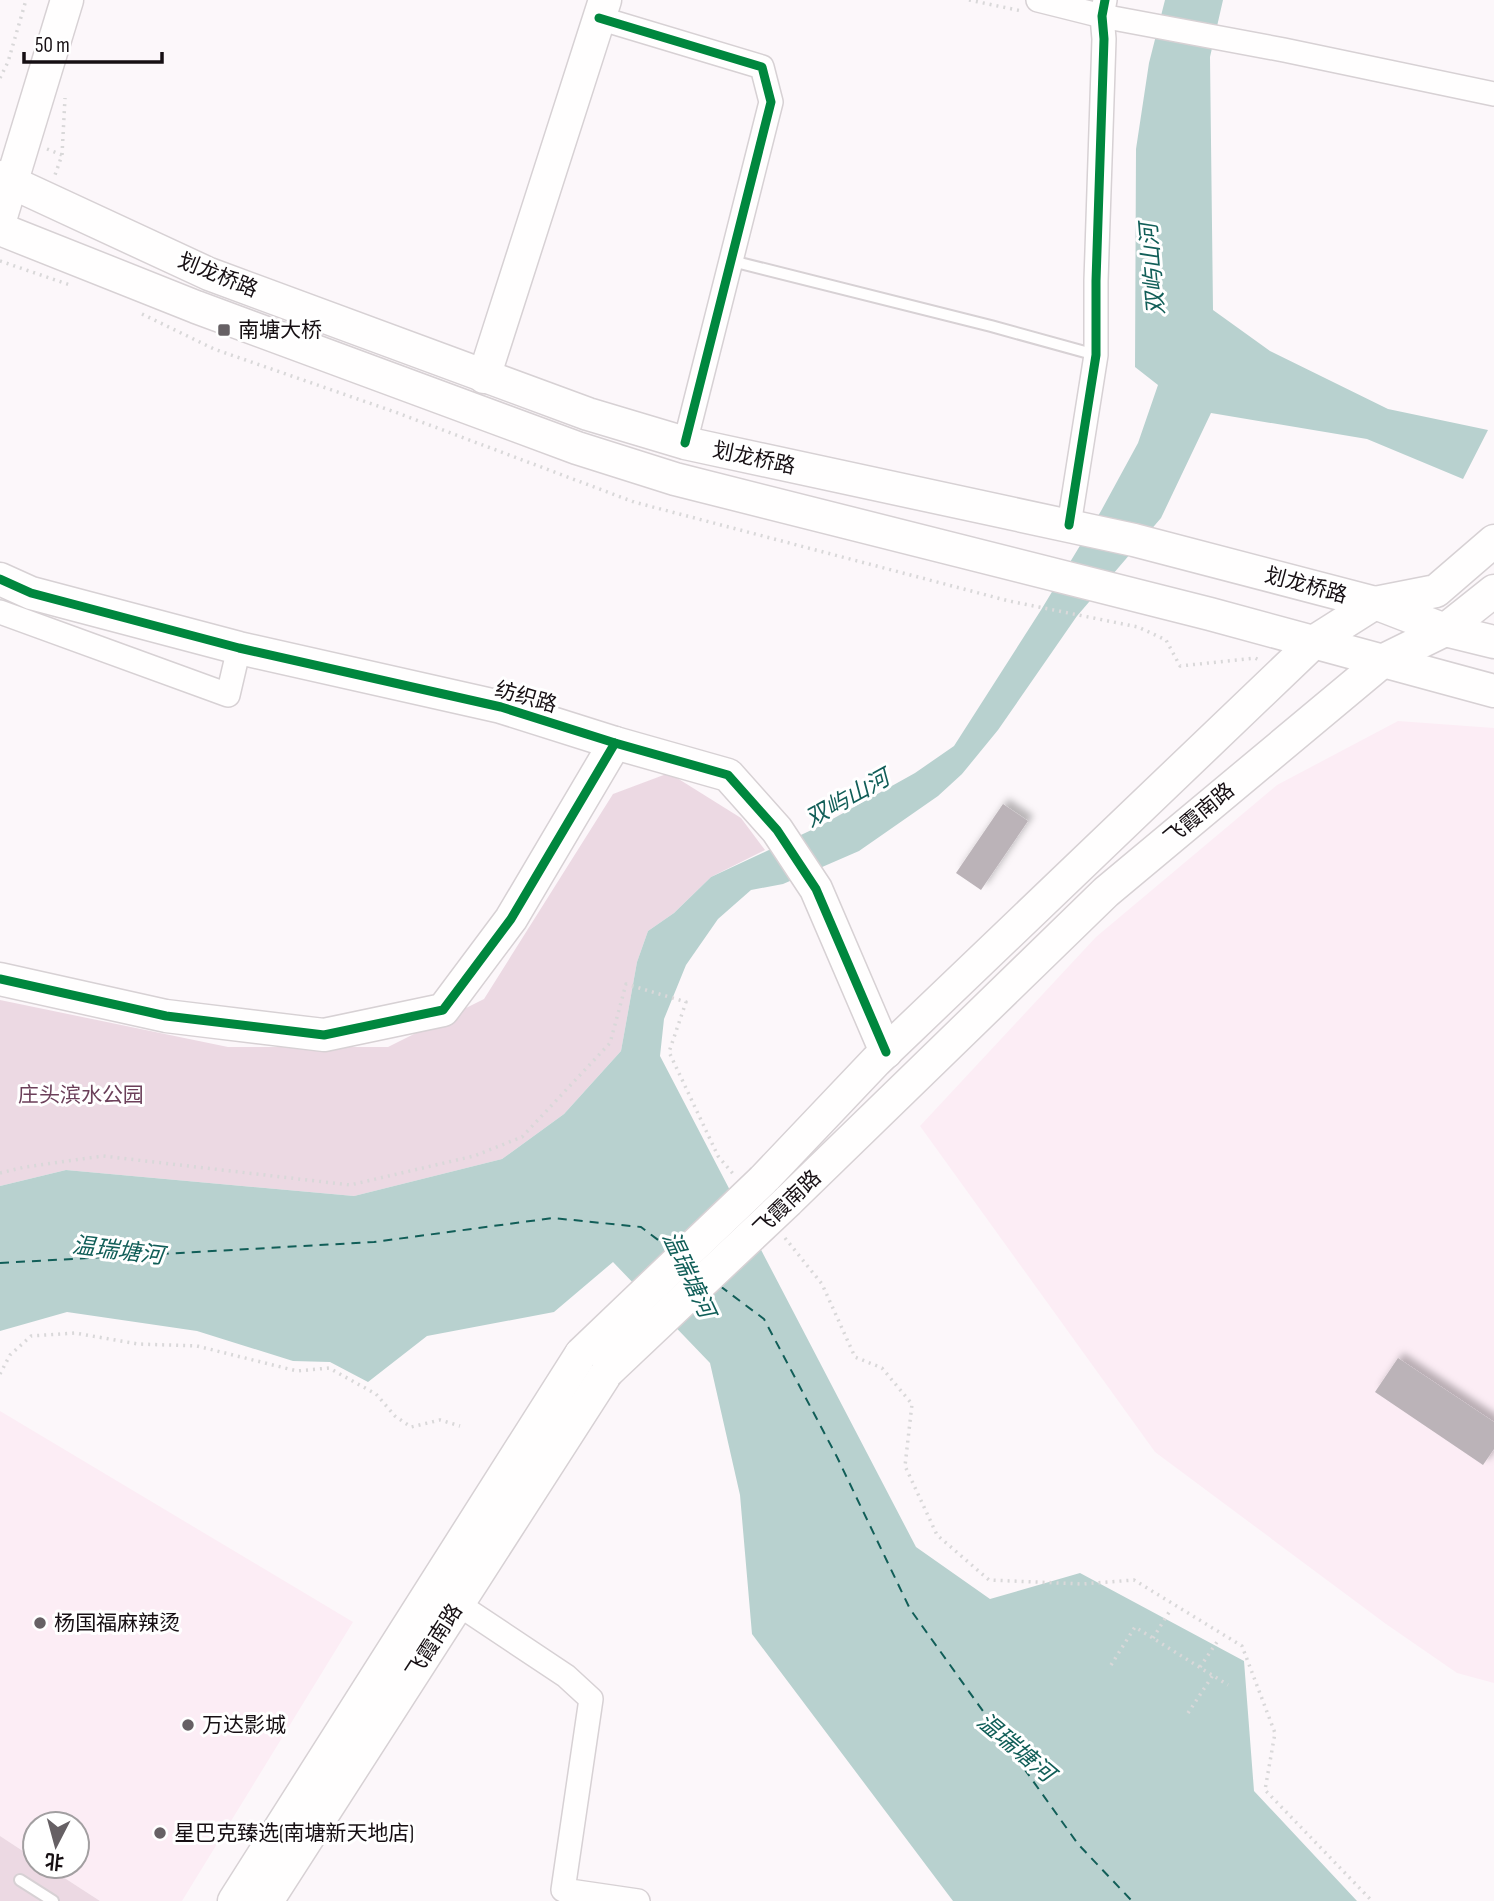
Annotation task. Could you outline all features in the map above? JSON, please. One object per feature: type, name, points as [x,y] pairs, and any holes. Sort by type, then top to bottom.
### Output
[{"type":"main road","points":[[0,220],[6,180],[67,0]]},
{"type":"main road","points":[[484,377],[602,9]]},
{"type":"main road","name":"划龙桥路","points":[[6,180],[209,274],[588,414],[685,443],[1135,540],[1376,603],[1446,631],[1494,642]]},
{"type":"main road","name":"划龙桥路","points":[[0,229],[196,307],[577,449],[674,479],[1315,641],[1494,691]]},
{"type":"main road","points":[[1376,603],[1436,592],[1494,541]]},
{"type":"main road","name":"纺织路","points":[[0,579],[31,593],[239,648],[501,707],[728,775],[777,830],[816,889],[886,1052]]},
{"type":"main road","name":"飞霞南路","points":[[267,1901],[607,1372],[783,1216],[1106,892],[1384,660],[1446,631],[1494,591]]},
{"type":"main road","name":"飞霞南路","points":[[234,1901],[581,1354],[749,1179],[886,1052],[1315,641],[1376,603]]},
{"type":"main road","points":[[0,979],[166,1016],[324,1035],[443,1010],[511,919],[615,743]]},
{"type":"street","points":[[1038,0],[1103,8],[1144,24],[1494,94]]},
{"type":"street","points":[[1069,525],[1097,355],[1096,281],[1103,8]]},
{"type":"street","points":[[602,9],[762,67],[771,102],[685,443]]},
{"type":"street","points":[[0,612],[229,695],[239,648]]},
{"type":"street","points":[[458,1604],[566,1676],[591,1699],[563,1890],[638,1901]]},
{"type":"lane","points":[[732,261],[1097,355]]},
{"type":"lane","points":[[20,1880],[53,1901]]},
{"type":"path","points":[[0,78],[8,62],[26,0]]},
{"type":"path","points":[[62,155],[66,91]]},
{"type":"path","points":[[0,1173],[103,1156],[350,1185],[474,1156],[522,1137],[610,1044],[626,984],[686,1002],[669,1052],[718,1156],[749,1179]]},
{"type":"path","points":[[783,1216],[822,1284],[855,1357],[881,1368],[912,1404],[905,1466],[937,1535],[989,1580],[1082,1584],[1134,1580],[1242,1646],[1275,1733],[1265,1790],[1371,1901]]},
{"type":"path","points":[[0,1374],[10,1355],[31,1336],[75,1332],[138,1344],[197,1346],[297,1371],[329,1368],[376,1394],[395,1416],[411,1427],[440,1420],[460,1426]]},
{"type":"path","points":[[1153,1637],[1171,1609]]},
{"type":"path","points":[[1111,1665],[1135,1627],[1228,1685]]},
{"type":"path","points":[[1200,1667],[1219,1639]]},
{"type":"path","points":[[1188,1713],[1213,1675]]},
{"type":"shaded area","points":[[1398,721],[1494,728],[1494,1683],[1457,1673],[1386,1624],[1155,1452],[920,1126],[1096,937],[1277,785]]},
{"type":"shaded area","points":[[0,1411],[353,1622],[182,1901],[100,1901],[68,1880],[91,1880],[91,1810],[21,1810],[21,1850],[0,1836]]},
{"type":"green space","name":"庄头滨水公园","points":[[669,773],[741,818],[765,850],[711,877],[674,913],[648,931],[637,962],[621,1051],[564,1114],[502,1159],[354,1196],[66,1170],[0,1186],[0,1000],[228,1047],[388,1047],[484,999],[613,794]]},
{"type":"green space","points":[[0,1836],[21,1850],[21,1880],[68,1880],[100,1901],[0,1901]]},
{"type":"water","points":[[1165,0],[1223,0],[1210,57],[1213,310],[1270,351],[1388,409],[1488,430],[1463,479],[1367,439],[1211,413],[1161,518],[1077,616],[998,730],[962,774],[938,796],[859,851],[783,884],[751,890],[718,919],[686,965],[664,1019],[660,1056],[916,1547],[990,1599],[1080,1573],[1244,1661],[1254,1791],[1357,1901],[953,1901],[752,1634],[740,1495],[710,1363],[613,1262],[554,1312],[427,1336],[368,1382],[330,1362],[293,1361],[197,1331],[67,1312],[0,1331],[0,1186],[66,1170],[354,1196],[502,1159],[564,1114],[621,1051],[637,962],[648,931],[674,913],[711,877],[820,826],[915,773],[954,746],[1101,511],[1138,443],[1158,385],[1135,367],[1136,149],[1149,63]]},
{"type":"building","points":[[1003,804],[1028,821],[981,890],[956,873]]},
{"type":"building","points":[[1398,1358],[1494,1422],[1494,1449],[1483,1465],[1375,1392]]},
{"type":"ferry route","points":[[0,1263],[374,1242],[553,1218],[641,1227],[670,1249]]},
{"type":"ferry route","points":[[720,1286],[764,1319],[837,1457],[910,1609],[1078,1844],[1132,1901]]},
{"type":"cycle path","points":[[1069,525],[1096,355],[1104,39],[1102,16],[1105,0]]},
{"type":"cycle path","points":[[599,18],[762,67],[771,102],[685,443]]},
{"type":"cycle path","points":[[0,579],[31,593],[239,648],[501,707],[728,775],[777,830],[816,889],[886,1052]]},
{"type":"cycle path","points":[[0,979],[166,1016],[324,1035],[443,1010],[511,919],[615,743]]},
{"type":"place","name":"南塘大桥","points":[[224,330]]},
{"type":"place","name":"杨国福麻辣烫","points":[[40,1623]]},
{"type":"place","name":"万达影城","points":[[188,1725]]},
{"type":"place","name":"星巴克臻选(南塘新天地店)","points":[[160,1833]]},
{"type":"water label","name":"双屿山河","points":[[1152,269]]},
{"type":"water label","name":"双屿山河","points":[[847,798]]},
{"type":"water label","name":"温瑞塘河","points":[[118,1250]]},
{"type":"water label","name":"温瑞塘河","points":[[689,1274]]},
{"type":"water label","name":"温瑞塘河","points":[[1016,1747]]}]
